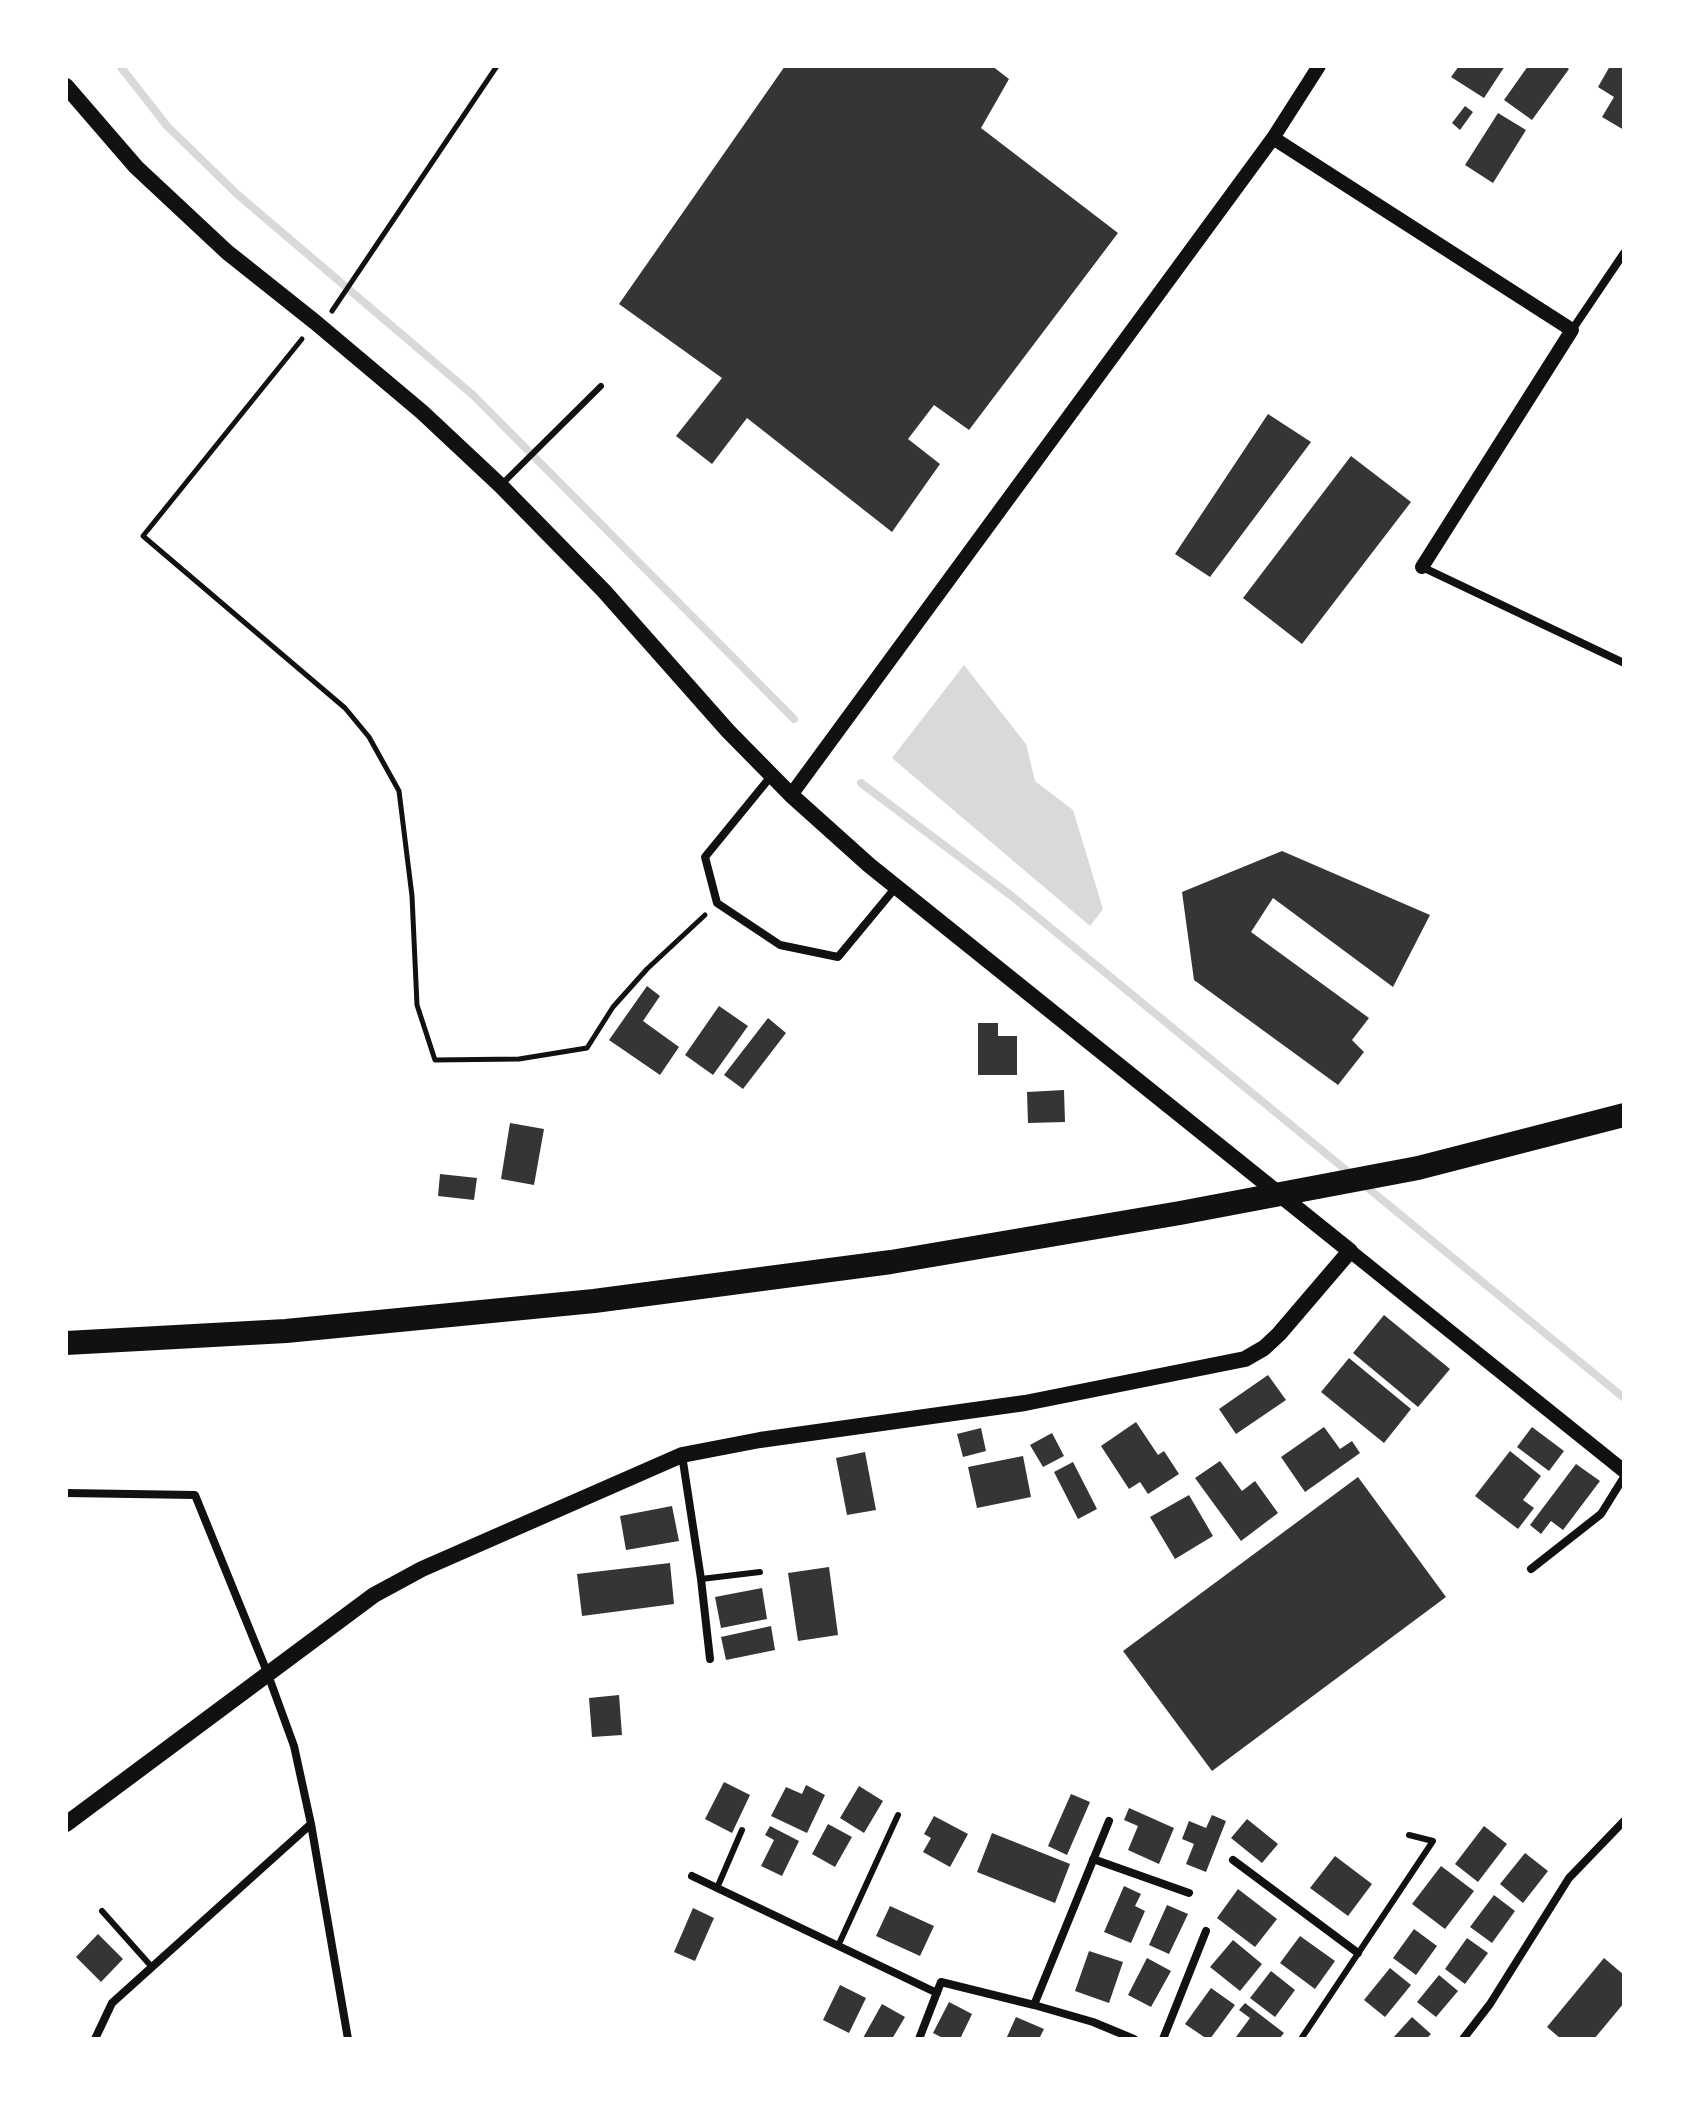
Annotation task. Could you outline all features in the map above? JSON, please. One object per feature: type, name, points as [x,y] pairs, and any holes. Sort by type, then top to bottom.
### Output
[{"type":"highway","points":[[66,1343],[286,1331],[594,1301],[891,1262],[1180,1213],[1418,1168],[1624,1115]]},
{"type":"main road","points":[[66,86],[136,167],[227,252],[422,412],[501,486],[604,591],[728,731],[791,795],[896,887],[1350,1251],[1279,1334],[1245,1359],[1025,1403],[760,1440],[682,1455],[422,1569],[374,1595],[66,1824]]},
{"type":"street","points":[[791,795],[1273,138],[1319,66]]},
{"type":"street","points":[[1273,138],[1572,330]]},
{"type":"street","points":[[1624,253],[1422,567],[1624,663]]},
{"type":"street","points":[[772,775],[705,857],[717,903],[780,945],[838,957],[896,887]]},
{"type":"street","points":[[1350,1251],[1624,1474],[1601,1514],[1531,1569]]},
{"type":"street","points":[[682,1455],[710,1659]]},
{"type":"street","points":[[66,1493],[195,1495],[294,1746],[311,1824],[348,2039]]},
{"type":"street","points":[[1034,2005],[1109,1821]]},
{"type":"street","points":[[1463,2039],[1490,2004],[1569,1878],[1624,1821]]},
{"type":"street","points":[[95,2039],[112,2003],[311,1824]]},
{"type":"street","points":[[1093,1859],[1189,1893]]},
{"type":"street","points":[[1233,1860],[1358,1953]]},
{"type":"street","points":[[692,1876],[937,1993]]},
{"type":"street","points":[[1163,2039],[1206,1931]]},
{"type":"street","points":[[919,2039],[941,1982],[1093,2022],[1134,2039]]},
{"type":"lane","points":[[501,486],[601,386]]},
{"type":"lane","points":[[701,1579],[760,1572]]},
{"type":"lane","points":[[838,1946],[898,1815]]},
{"type":"lane","points":[[717,1888],[742,1830]]},
{"type":"lane","points":[[1301,2039],[1433,1841],[1409,1835]]},
{"type":"lane","points":[[102,1911],[151,1966]]},
{"type":"path","points":[[342,296],[497,66]]},
{"type":"path","points":[[315,322],[143,536],[345,708],[369,737],[399,791],[412,896],[417,1005],[435,1060],[519,1059],[587,1048],[613,1007],[647,969],[717,903]]},
{"type":"shaded area","points":[[964,665],[1026,744],[1035,781],[1073,810],[1103,909],[1090,926],[892,758]]},
{"type":"building","points":[[785,66],[992,66],[1009,79],[981,128],[1118,233],[969,430],[934,405],[908,439],[940,464],[892,532],[747,418],[712,464],[676,436],[722,378],[619,304]]},
{"type":"building","points":[[1459,66],[1505,66],[1484,98],[1451,77]]},
{"type":"building","points":[[1528,66],[1565,66],[1569,69],[1532,120],[1504,100]]},
{"type":"building","points":[[1610,66],[1624,66],[1624,130],[1602,117],[1614,97],[1598,87]]},
{"type":"building","points":[[1465,106],[1473,112],[1460,130],[1452,123]]},
{"type":"building","points":[[1498,113],[1526,130],[1493,183],[1465,165]]},
{"type":"building","points":[[1268,414],[1311,442],[1210,577],[1175,554]]},
{"type":"building","points":[[1351,456],[1411,502],[1302,644],[1243,598]]},
{"type":"building","points":[[1282,851],[1430,915],[1393,987],[1273,898],[1251,932],[1369,1018],[1352,1040],[1364,1052],[1338,1085],[1194,980],[1182,892]]},
{"type":"building","points":[[647,986],[660,996],[643,1021],[679,1047],[660,1075],[609,1040]]},
{"type":"building","points":[[719,1006],[748,1026],[713,1075],[685,1055]]},
{"type":"building","points":[[768,1018],[786,1033],[743,1089],[724,1075]]},
{"type":"building","points":[[978,1023],[998,1023],[998,1036],[1017,1036],[1017,1075],[978,1075]]},
{"type":"building","points":[[1064,1090],[1065,1122],[1028,1123],[1027,1092]]},
{"type":"building","points":[[510,1123],[544,1129],[534,1185],[501,1179]]},
{"type":"building","points":[[440,1174],[477,1178],[474,1200],[438,1196]]},
{"type":"building","points":[[1384,1315],[1450,1369],[1418,1407],[1353,1353]]},
{"type":"building","points":[[1349,1358],[1411,1409],[1384,1443],[1321,1392]]},
{"type":"building","points":[[1268,1375],[1286,1400],[1236,1434],[1219,1409]]},
{"type":"building","points":[[1136,1422],[1158,1455],[1164,1451],[1179,1474],[1148,1494],[1140,1482],[1129,1489],[1101,1446]]},
{"type":"building","points":[[1324,1427],[1340,1449],[1352,1441],[1360,1453],[1305,1492],[1281,1457]]},
{"type":"building","points":[[1532,1427],[1564,1451],[1549,1471],[1517,1447]]},
{"type":"building","points":[[981,1428],[986,1451],[963,1457],[957,1434]]},
{"type":"building","points":[[1052,1433],[1064,1456],[1043,1467],[1030,1445]]},
{"type":"building","points":[[1510,1451],[1541,1476],[1523,1500],[1534,1508],[1518,1529],[1475,1496]]},
{"type":"building","points":[[865,1452],[876,1510],[847,1515],[836,1458]]},
{"type":"building","points":[[1023,1456],[1031,1497],[977,1508],[968,1467]]},
{"type":"building","points":[[1220,1461],[1242,1491],[1255,1481],[1278,1513],[1241,1541],[1195,1478]]},
{"type":"building","points":[[1073,1462],[1097,1509],[1078,1519],[1054,1472]]},
{"type":"building","points":[[1576,1464],[1600,1481],[1563,1530],[1551,1521],[1541,1534],[1530,1525]]},
{"type":"building","points":[[1358,1477],[1446,1597],[1212,1771],[1123,1651]]},
{"type":"building","points":[[1189,1495],[1213,1536],[1175,1559],[1150,1517]]},
{"type":"building","points":[[672,1506],[679,1541],[626,1550],[620,1516]]},
{"type":"building","points":[[670,1563],[674,1604],[582,1616],[577,1574]]},
{"type":"building","points":[[829,1567],[838,1635],[798,1641],[788,1573]]},
{"type":"building","points":[[762,1588],[767,1619],[721,1628],[715,1597]]},
{"type":"building","points":[[771,1626],[775,1650],[726,1660],[721,1637]]},
{"type":"building","points":[[619,1695],[622,1735],[592,1737],[589,1698]]},
{"type":"building","points":[[724,1782],[750,1795],[732,1833],[705,1819]]},
{"type":"building","points":[[806,1785],[825,1795],[807,1833],[771,1816],[786,1787],[802,1794]]},
{"type":"building","points":[[859,1786],[883,1801],[864,1833],[840,1818]]},
{"type":"building","points":[[1071,1794],[1090,1802],[1067,1855],[1048,1846]]},
{"type":"building","points":[[1129,1808],[1174,1828],[1159,1864],[1128,1850],[1138,1826],[1124,1820]]},
{"type":"building","points":[[1212,1815],[1226,1821],[1206,1872],[1186,1864],[1194,1844],[1182,1839],[1189,1821],[1206,1828]]},
{"type":"building","points":[[934,1816],[968,1834],[950,1867],[923,1852],[931,1838],[924,1834]]},
{"type":"building","points":[[1247,1819],[1278,1844],[1262,1863],[1231,1838]]},
{"type":"building","points":[[828,1824],[852,1837],[835,1867],[812,1854]]},
{"type":"building","points":[[770,1826],[799,1841],[782,1876],[761,1866],[774,1840],[765,1835]]},
{"type":"building","points":[[1484,1826],[1507,1844],[1478,1882],[1455,1864]]},
{"type":"building","points":[[992,1833],[1070,1864],[1055,1903],[977,1872]]},
{"type":"building","points":[[1525,1853],[1548,1871],[1523,1903],[1500,1884]]},
{"type":"building","points":[[1335,1856],[1372,1884],[1348,1916],[1310,1888]]},
{"type":"building","points":[[1441,1866],[1474,1891],[1445,1929],[1412,1904]]},
{"type":"building","points":[[1124,1886],[1141,1894],[1135,1906],[1145,1911],[1131,1943],[1104,1932]]},
{"type":"building","points":[[1238,1889],[1277,1919],[1255,1947],[1217,1918]]},
{"type":"building","points":[[1494,1895],[1515,1911],[1492,1943],[1470,1927]]},
{"type":"building","points":[[1167,1905],[1188,1914],[1169,1954],[1149,1945]]},
{"type":"building","points":[[890,1906],[934,1926],[920,1956],[876,1936]]},
{"type":"building","points":[[693,1908],[714,1918],[695,1961],[674,1952]]},
{"type":"building","points":[[1414,1929],[1437,1946],[1416,1975],[1393,1958]]},
{"type":"building","points":[[98,1934],[123,1959],[101,1982],[76,1957]]},
{"type":"building","points":[[1300,1936],[1335,1961],[1315,1989],[1280,1963]]},
{"type":"building","points":[[1467,1938],[1488,1953],[1465,1984],[1445,1969]]},
{"type":"building","points":[[1233,1940],[1262,1964],[1240,1991],[1210,1967]]},
{"type":"building","points":[[1089,1951],[1123,1962],[1109,2003],[1075,1991]]},
{"type":"building","points":[[1147,1958],[1171,1971],[1151,2007],[1128,1995]]},
{"type":"building","points":[[1604,1958],[1624,1975],[1624,2003],[1594,2039],[1561,2039],[1547,2027]]},
{"type":"building","points":[[1390,1968],[1411,1985],[1385,2017],[1364,2000]]},
{"type":"building","points":[[1271,1971],[1295,1990],[1275,2017],[1250,1998]]},
{"type":"building","points":[[1439,1975],[1458,1991],[1436,2017],[1417,2002]]},
{"type":"building","points":[[840,1985],[866,1998],[849,2033],[823,2020]]},
{"type":"building","points":[[1211,1988],[1235,2005],[1207,2039],[1185,2024]]},
{"type":"building","points":[[949,2002],[972,2014],[960,2039],[945,2039],[933,2033]]},
{"type":"building","points":[[1245,2003],[1284,2033],[1279,2039],[1236,2037],[1250,2018],[1239,2010]]},
{"type":"building","points":[[882,2004],[905,2017],[892,2039],[863,2038]]},
{"type":"building","points":[[1016,2017],[1044,2029],[1039,2039],[1006,2039]]},
{"type":"building","points":[[1412,2017],[1431,2034],[1426,2039],[1392,2039]]},
{"type":"waterway","points":[[120,66],[167,126],[238,195],[473,395],[794,719]]},
{"type":"waterway","points":[[861,783],[1013,897],[1624,1398]]}]
